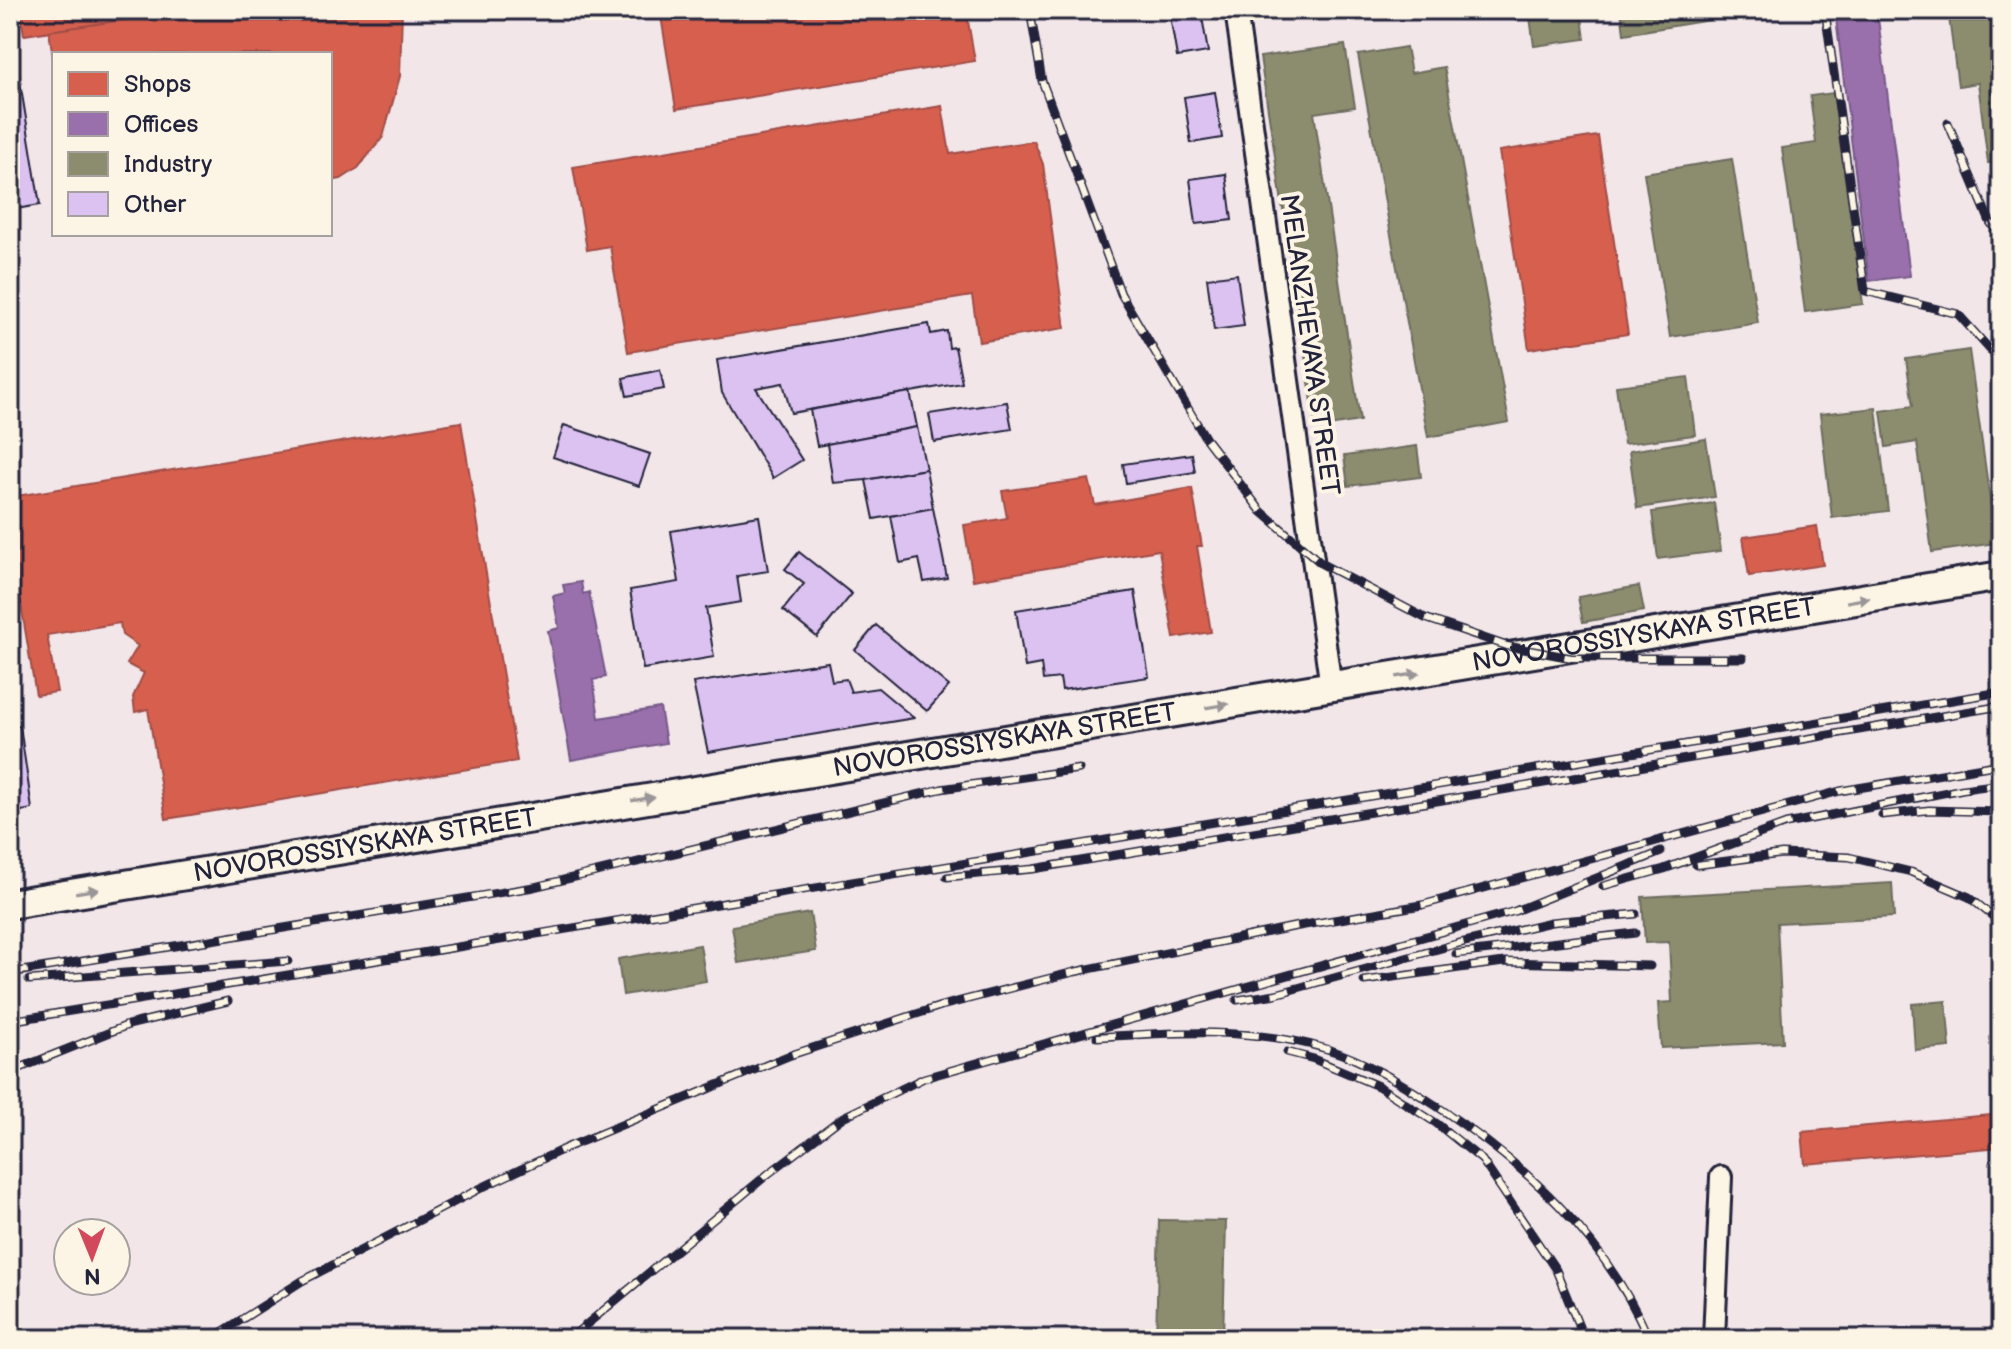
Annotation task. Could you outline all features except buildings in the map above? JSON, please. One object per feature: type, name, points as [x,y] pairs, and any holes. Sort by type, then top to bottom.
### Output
[{"type":"main road","name":"NOVOROSSIYSKAYA STREET","points":[[10,904],[2001,576]]},
{"type":"street","name":"MELANZHEVAYA STREET","points":[[1236,10],[1331,687]]},
{"type":"street","points":[[1714,1339],[1721,1177]]},
{"type":"railway","points":[[1030,10],[1042,81],[1121,294],[1206,439],[1261,511],[1322,564],[1425,618],[1507,646],[1572,658],[1743,658]]},
{"type":"railway","points":[[1825,10],[1865,291],[1958,314],[2001,362]]},
{"type":"railway","points":[[1948,123],[1990,222],[2001,237]]},
{"type":"railway","points":[[10,1021],[2001,692]]},
{"type":"railway","points":[[947,877],[1033,869],[2001,706]]},
{"type":"railway","points":[[211,1339],[302,1281],[483,1187],[568,1147],[788,1056],[941,1006],[1074,972],[1293,927],[1422,905],[1840,791],[2001,764]]},
{"type":"railway","points":[[10,973],[534,887],[941,789],[1079,769]]},
{"type":"railway","points":[[1603,886],[1664,869],[1786,824],[2001,784]]},
{"type":"railway","points":[[1882,815],[1929,810],[2001,812]]},
{"type":"railway","points":[[569,1339],[768,1174],[843,1117],[924,1078],[1515,911],[1661,852]]},
{"type":"railway","points":[[1696,865],[1782,854],[1849,857],[1911,872],[1969,897],[2001,923]]},
{"type":"railway","points":[[1237,1000],[1276,994],[1456,944],[1551,922],[1636,914]]},
{"type":"railway","points":[[1456,954],[1635,933]]},
{"type":"railway","points":[[29,980],[288,961]]},
{"type":"railway","points":[[1364,981],[1504,962],[1650,966]]},
{"type":"railway","points":[[10,1072],[128,1025],[228,1001]]},
{"type":"railway","points":[[1097,1037],[1184,1033],[1270,1037],[1327,1049],[1383,1073],[1469,1128],[1560,1206],[1610,1268],[1649,1339]]},
{"type":"railway","points":[[1287,1052],[1314,1059],[1378,1086],[1436,1123],[1482,1160],[1556,1270],[1584,1339]]}]
